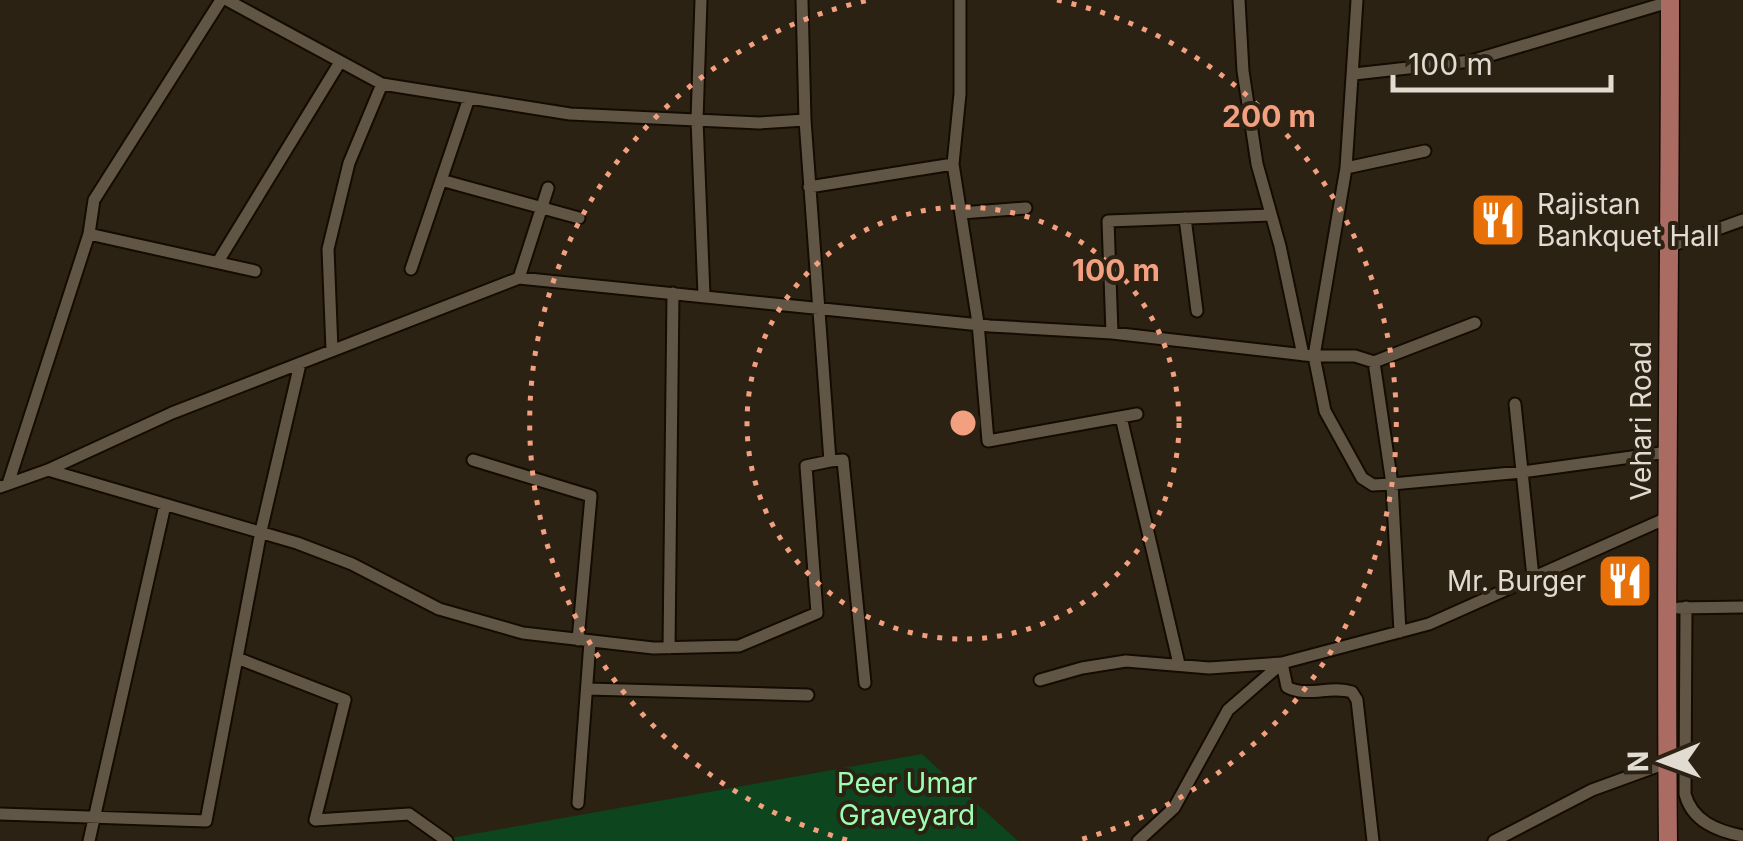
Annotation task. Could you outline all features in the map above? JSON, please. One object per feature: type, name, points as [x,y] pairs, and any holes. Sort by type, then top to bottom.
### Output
[{"type":"main road","name":"Vehari Road","points":[[1668,841],[1664,608],[1672,0]]},
{"type":"street","points":[[4,485],[89,234],[94,200],[224,0],[382,84],[570,114],[759,123],[804,120]]},
{"type":"street","points":[[701,0],[696,120],[704,295]]},
{"type":"street","points":[[802,0],[808,187],[830,460]]},
{"type":"street","points":[[960,0],[960,94],[954,164],[978,323],[988,441],[1136,414]]},
{"type":"street","points":[[1240,0],[1244,71],[1257,164],[1325,411],[1362,478],[1373,485],[1392,484],[1522,472],[1668,452]]},
{"type":"street","points":[[1308,356],[1346,168],[1357,0]]},
{"type":"street","points":[[1354,74],[1471,61],[1672,0]]},
{"type":"street","points":[[219,260],[340,62]]},
{"type":"street","points":[[332,350],[328,249],[349,163],[382,84]]},
{"type":"street","points":[[411,269],[470,98]]},
{"type":"street","points":[[1346,168],[1425,150]]},
{"type":"street","points":[[808,187],[954,164]]},
{"type":"street","points":[[441,180],[578,218]]},
{"type":"street","points":[[519,278],[548,188]]},
{"type":"street","points":[[961,213],[1026,208]]},
{"type":"street","points":[[1112,333],[1108,220],[1271,215]]},
{"type":"street","points":[[1185,218],[1198,311]]},
{"type":"street","points":[[1668,247],[1743,220]]},
{"type":"street","points":[[89,234],[255,271]]},
{"type":"street","points":[[4,485],[48,470],[172,413],[519,278],[1112,333],[1308,356],[1355,356],[1374,362],[1475,323]]},
{"type":"street","points":[[669,648],[674,293]]},
{"type":"street","points":[[1374,362],[1392,484],[1400,632]]},
{"type":"street","points":[[0,814],[206,821],[262,531],[300,364]]},
{"type":"street","points":[[1515,404],[1534,577]]},
{"type":"street","points":[[1121,417],[1179,664]]},
{"type":"street","points":[[473,460],[591,496],[584,641],[587,688],[578,803]]},
{"type":"street","points":[[48,470],[262,531],[352,564],[439,608],[523,633],[669,648],[739,646],[816,613],[806,466],[843,460],[864,683]]},
{"type":"street","points":[[89,841],[165,505]]},
{"type":"street","points":[[1040,680],[1082,668],[1126,662],[1210,668],[1282,663],[1429,624],[1668,517]]},
{"type":"street","points":[[1664,608],[1743,607]]},
{"type":"street","points":[[1686,608],[1685,794],[1696,816],[1743,836]]},
{"type":"street","points":[[238,658],[345,700],[315,820],[410,814],[448,841]]},
{"type":"street","points":[[1138,841],[1174,808],[1228,710],[1282,663]]},
{"type":"street","points":[[1282,663],[1288,687],[1296,692],[1343,689],[1352,692],[1357,700],[1373,841]]},
{"type":"street","points":[[587,688],[808,695]]},
{"type":"street","points":[[1494,841],[1592,790],[1666,764]]},
{"type":"green space","name":"Peer Umar Graveyard","points":[[922,754],[1018,841],[434,841]]},
{"type":"place","name":"Rajistan Bankquet Hall","points":[[1498,220]]},
{"type":"place","name":"Mr. Burger","points":[[1625,581]]}]
